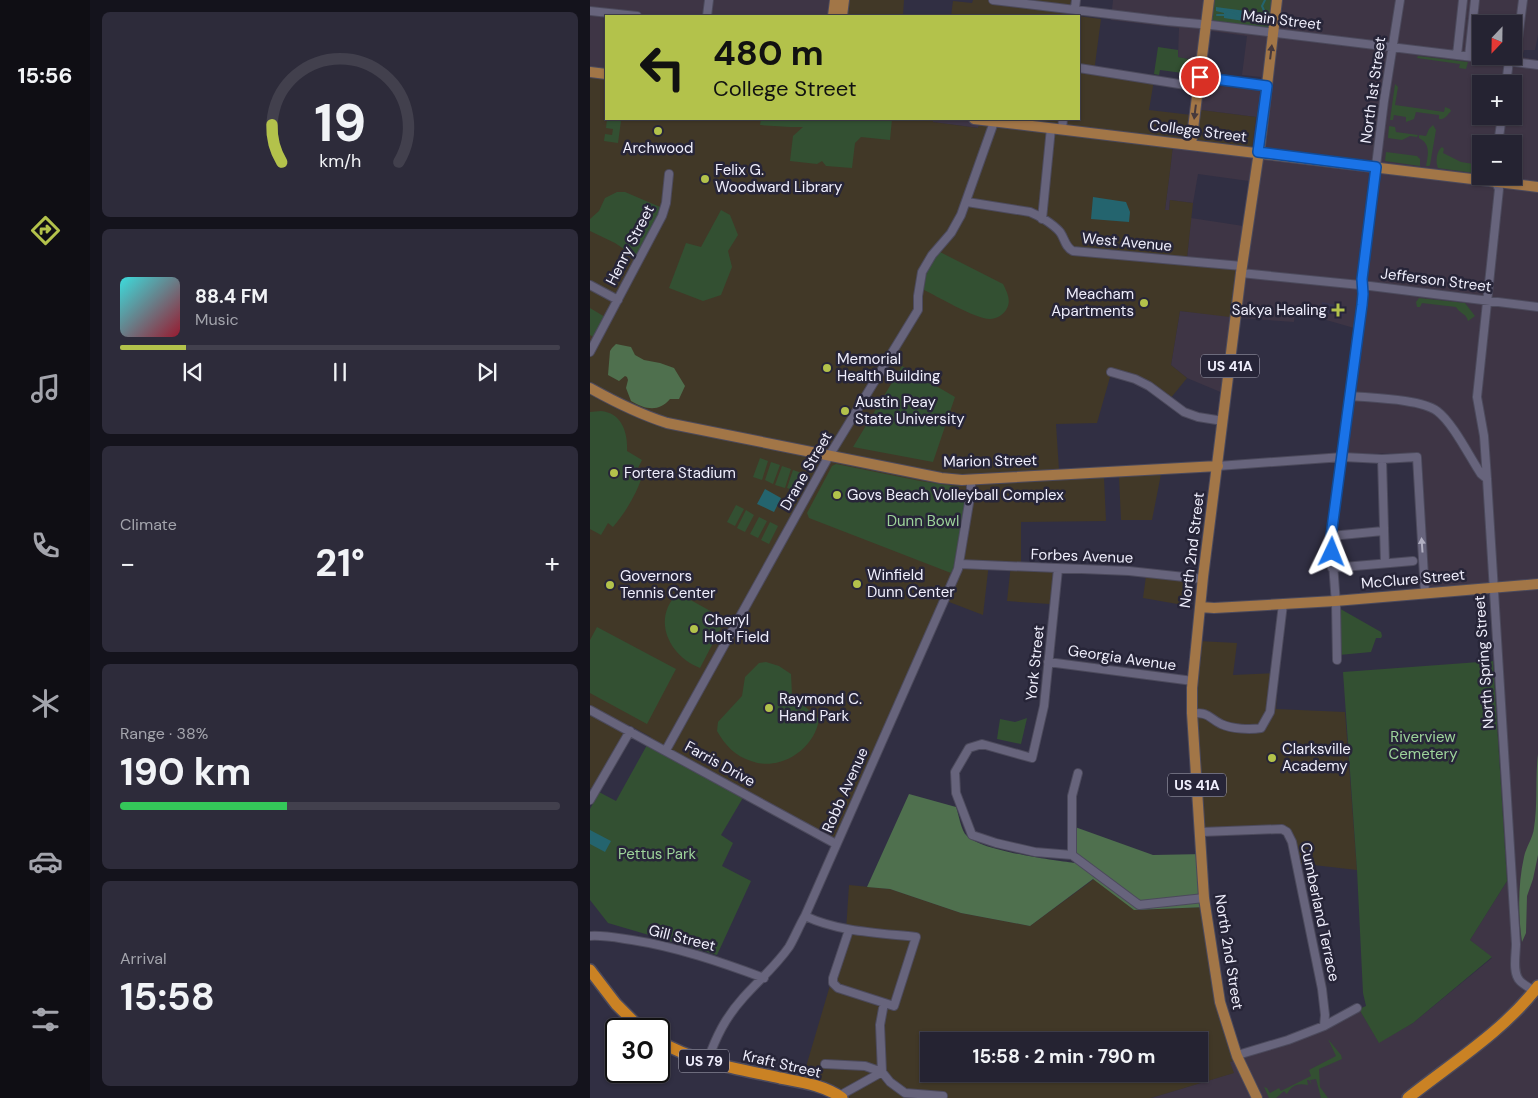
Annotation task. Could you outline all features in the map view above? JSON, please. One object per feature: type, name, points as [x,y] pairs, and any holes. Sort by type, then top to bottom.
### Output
[{"type":"highway","points":[[590,970],[616,1004],[630,1018]]},
{"type":"highway","points":[[1408,1098],[1499,1027],[1536,988]]},
{"type":"highway","name":"Kraft Street","points":[[670,1047],[688,1056],[707,1062],[820,1087],[841,1097]]},
{"type":"main road","points":[[833,15],[834,0]]},
{"type":"main road","points":[[842,15],[844,0]]},
{"type":"main road","points":[[1191,145],[1209,0]]},
{"type":"main road","name":"North 2nd Street","points":[[1257,1098],[1236,1056],[1222,1012],[1204,898],[1192,713],[1193,681],[1203,579],[1277,0]]},
{"type":"main road","points":[[590,72],[605,74]]},
{"type":"main road","name":"College Street","points":[[981,120],[1472,177]]},
{"type":"main road","name":"College Street","points":[[1522,183],[1538,186]]},
{"type":"main road","name":"Marion Street","points":[[590,388],[644,416],[667,423],[941,478],[970,479],[1218,466]]},
{"type":"main road","name":"McClure Street","points":[[1200,607],[1214,608],[1335,601],[1538,584]]},
{"type":"street","points":[[707,15],[709,0]]},
{"type":"street","name":"Main Street","points":[[993,0],[1074,13],[1206,25],[1472,56]]},
{"type":"street","points":[[1074,13],[1076,0]]},
{"type":"street","name":"North 1st Street","points":[[1337,660],[1331,536],[1351,396],[1376,167],[1400,0]]},
{"type":"street","points":[[1457,55],[1463,0]]},
{"type":"street","points":[[1469,56],[1475,0]]},
{"type":"street","points":[[1520,15],[1523,0]]},
{"type":"street","points":[[590,11],[627,15]]},
{"type":"street","name":"Main Street","points":[[1522,63],[1538,65]]},
{"type":"street","points":[[1080,68],[1199,82],[1267,86]]},
{"type":"street","points":[[1042,219],[1057,129],[1062,120]]},
{"type":"street","name":"Drane Street","points":[[666,750],[829,456],[918,310],[922,272],[932,255],[952,233],[967,202],[994,122]]},
{"type":"street","name":"Henry Street","points":[[590,352],[662,216],[666,203],[669,174]]},
{"type":"street","name":"North Spring Street","points":[[1497,185],[1499,189],[1477,397],[1484,436],[1487,479],[1516,944],[1516,970],[1520,981],[1536,988]]},
{"type":"street","name":"West Avenue","points":[[967,202],[1030,212],[1057,230],[1068,249],[1073,252],[1242,270]]},
{"type":"street","name":"Jefferson Street","points":[[1242,270],[1538,307]]},
{"type":"street","points":[[590,285],[618,300]]},
{"type":"street","points":[[1111,372],[1135,379],[1149,386],[1184,412],[1198,417],[1223,421]]},
{"type":"street","points":[[1351,396],[1413,402],[1436,410],[1447,420],[1481,474],[1487,479]]},
{"type":"street","name":"Marion Street","points":[[1218,466],[1343,457],[1417,457],[1425,593]]},
{"type":"street","points":[[1382,458],[1384,563]]},
{"type":"street","name":"Robb Avenue","points":[[707,1062],[718,1032],[729,1015],[743,998],[764,978],[789,946],[805,916],[960,564],[971,491],[970,479]]},
{"type":"street","points":[[1331,536],[1383,531]]},
{"type":"street","points":[[1332,568],[1413,561]]},
{"type":"street","name":"Forbes Avenue","points":[[960,564],[1129,571],[1203,579]]},
{"type":"street","name":"York Street","points":[[1058,569],[1044,706],[1032,758],[982,744],[968,748],[954,772],[956,793],[972,834],[996,843],[1035,852],[1072,855]]},
{"type":"street","points":[[1192,713],[1203,713],[1221,724],[1232,727],[1261,728],[1270,712],[1283,604]]},
{"type":"street","name":"Georgia Avenue","points":[[1048,662],[1193,681]]},
{"type":"street","name":"Farris Drive","points":[[590,710],[836,844]]},
{"type":"street","points":[[590,800],[630,731]]},
{"type":"street","points":[[1078,773],[1072,796],[1072,855],[1139,905],[1204,898]]},
{"type":"street","name":"Cumberland Terrace","points":[[1201,832],[1282,829],[1286,832],[1292,842],[1322,989],[1326,1015],[1324,1026]]},
{"type":"street","points":[[805,916],[849,930],[916,937],[894,1006],[838,988],[833,982],[849,930]]},
{"type":"street","name":"Gill Street","points":[[590,936],[602,935],[650,943],[708,958],[764,978]]},
{"type":"street","points":[[882,1072],[880,1025],[884,1003]]},
{"type":"street","points":[[1236,1056],[1288,1040],[1324,1026],[1357,1008]]},
{"type":"street","points":[[825,1064],[865,1066],[882,1072],[890,1082],[905,1093],[943,1096]]},
{"type":"street","points":[[841,1097],[882,1072]]},
{"type":"shaded area","points":[[590,0],[829,0],[828,15],[605,15],[605,78],[590,76]]},
{"type":"shaded area","points":[[849,0],[904,0],[903,15],[847,15]]},
{"type":"shaded area","points":[[973,0],[1071,0],[1070,15],[951,15],[953,1],[972,3]]},
{"type":"shaded area","points":[[1113,0],[1213,0],[1211,20],[1269,28],[1273,0],[1538,0],[1538,35],[1535,50],[1524,50],[1522,57],[1538,60],[1538,1098],[1151,1098],[1233,1073],[1229,1062],[1304,1038],[1359,1009],[1379,1042],[1413,1023],[1492,958],[1470,940],[1507,881],[1489,592],[1429,596],[1422,456],[1417,453],[1345,454],[1361,330],[1295,311],[1294,322],[1240,318],[1230,396],[1187,378],[1171,365],[1180,311],[1230,316],[1237,262],[1187,258],[1191,218],[1250,227],[1256,182],[1198,174],[1193,203],[1170,200],[1169,210],[1165,210],[1174,137],[1252,148],[1256,117],[1201,110],[1200,116],[1191,115],[1196,79],[1260,86],[1261,77],[1242,75],[1247,36],[1211,31],[1205,75],[1195,74],[1194,82],[1190,81],[1193,60],[1178,57],[1179,28],[1111,20]]},
{"type":"shaded area","points":[[1216,7],[1246,11],[1244,21],[1224,18],[1224,13],[1216,11]]},
{"type":"shaded area","name":"Austin Peay State University","points":[[1080,16],[1101,19],[1094,72],[1154,80],[1149,110],[1200,116],[1201,110],[1256,117],[1252,148],[1174,137],[1165,210],[1169,210],[1170,200],[1193,203],[1187,258],[1237,262],[1230,317],[1180,311],[1171,365],[1187,378],[1170,399],[1112,370],[1097,423],[1056,424],[1059,470],[1163,464],[1152,520],[1121,520],[1119,477],[1104,478],[1106,521],[1021,522],[1021,564],[1053,571],[1050,604],[1007,601],[1011,564],[989,563],[983,615],[944,600],[834,841],[647,745],[651,737],[629,725],[594,790],[590,788],[590,76],[605,78],[605,120],[933,120],[933,122],[978,128],[980,120],[1080,120]]},
{"type":"shaded area","points":[[933,120],[980,120],[979,128],[932,122]]},
{"type":"shaded area","points":[[1093,197],[1126,202],[1130,212],[1129,222],[1091,219]]},
{"type":"shaded area","points":[[1322,302],[1345,307],[1343,316],[1321,312]]},
{"type":"shaded area","points":[[616,344],[631,347],[635,355],[644,360],[674,368],[685,386],[679,399],[670,399],[657,408],[647,408],[631,401],[626,388],[627,377],[625,376],[619,381],[608,375],[610,351]]},
{"type":"shaded area","points":[[765,489],[781,498],[774,512],[757,504]]},
{"type":"shaded area","points":[[1146,576],[1189,582],[1192,587],[1189,606],[1143,598]]},
{"type":"shaded area","name":"Clarksville Academy","points":[[1198,641],[1237,643],[1233,675],[1278,673],[1276,709],[1345,712],[1357,870],[1296,863],[1287,832],[1201,832],[1192,713]]},
{"type":"shaded area","points":[[1538,754],[1538,855],[1527,896],[1526,933],[1522,942],[1519,910],[1520,888],[1524,857],[1534,828]]},
{"type":"shaded area","points":[[909,794],[956,807],[967,836],[987,846],[1018,854],[1074,863],[1075,827],[1153,855],[1205,854],[1207,907],[1134,910],[1093,879],[1030,926],[961,913],[890,889],[867,887]]},
{"type":"shaded area","points":[[590,830],[611,841],[605,852],[590,844]]},
{"type":"shaded area","points":[[1094,879],[1135,910],[1207,907],[1211,950],[1240,1059],[1230,1062],[1234,1073],[1208,1081],[1208,1032],[920,1032],[920,1082],[1204,1082],[1151,1098],[850,1098],[803,1077],[846,931],[849,885],[890,889],[961,913],[1030,926]]},
{"type":"green space","points":[[1213,0],[1273,0],[1269,28],[1210,20]]},
{"type":"green space","points":[[1158,47],[1178,50],[1178,57],[1193,60],[1190,74],[1160,70],[1159,75],[1154,74]]},
{"type":"green space","points":[[1418,56],[1468,62],[1466,69],[1459,68],[1460,64],[1417,58]]},
{"type":"green space","points":[[1395,84],[1398,87],[1395,105],[1444,112],[1445,107],[1451,111],[1443,119],[1439,119],[1439,115],[1416,112],[1414,119],[1406,122],[1406,117],[1394,115],[1393,120],[1390,120]]},
{"type":"green space","points":[[607,120],[621,121],[618,143],[604,141],[605,134],[612,135],[613,129],[606,128]]},
{"type":"green space","points":[[761,120],[892,120],[890,140],[861,137],[855,143],[852,168],[826,166],[822,161],[817,164],[790,161],[793,136],[803,127],[760,125]]},
{"type":"green space","points":[[1433,125],[1436,130],[1430,165],[1426,166],[1427,147],[1423,140],[1419,138],[1419,135],[1426,136]]},
{"type":"green space","points":[[1389,126],[1395,127],[1396,132],[1418,135],[1417,137],[1410,136],[1402,140],[1388,138]]},
{"type":"green space","points":[[1442,147],[1444,149],[1443,153],[1461,162],[1472,164],[1472,173],[1438,168],[1437,156]]},
{"type":"green space","points":[[1386,152],[1417,156],[1420,159],[1420,166],[1385,161]]},
{"type":"green space","points":[[617,192],[625,192],[660,207],[658,215],[636,257],[615,243],[590,231],[590,219],[599,211],[605,198]]},
{"type":"green space","points":[[721,210],[730,215],[738,235],[728,251],[732,267],[721,295],[703,301],[669,288],[686,243],[701,247]]},
{"type":"green space","points":[[940,252],[1003,284],[1009,300],[1005,312],[995,318],[983,318],[922,289],[928,268]]},
{"type":"green space","points":[[1419,298],[1465,303],[1475,316],[1468,321],[1456,307],[1422,303],[1420,307],[1417,307],[1416,302]]},
{"type":"green space","points":[[590,308],[605,317],[594,337],[590,335]]},
{"type":"green space","points":[[902,366],[955,397],[933,462],[853,447]]},
{"type":"green space","name":"Fortera Stadium","points":[[601,411],[619,420],[625,431],[627,451],[642,460],[636,472],[643,474],[631,502],[613,527],[608,523],[601,535],[590,529],[590,412]]},
{"type":"green space","points":[[760,458],[768,461],[762,480],[753,477]]},
{"type":"green space","points":[[771,462],[780,465],[773,484],[765,480]]},
{"type":"green space","name":"Dunn Bowl","points":[[836,464],[960,487],[958,488],[959,494],[966,494],[966,497],[956,562],[951,573],[809,518],[807,513],[832,466]]},
{"type":"green space","points":[[782,466],[791,469],[785,488],[775,485]]},
{"type":"green space","points":[[793,470],[802,473],[796,491],[787,488]]},
{"type":"green space","points":[[736,505],[744,509],[735,526],[727,522]]},
{"type":"green space","points":[[746,510],[754,515],[745,532],[737,528]]},
{"type":"green space","points":[[759,517],[767,521],[758,538],[750,534]]},
{"type":"green space","points":[[770,522],[778,526],[769,544],[761,540]]},
{"type":"green space","name":"Cheryl Holt Field","points":[[678,593],[723,618],[724,622],[700,668],[680,655],[672,646],[667,636],[666,614],[670,603]]},
{"type":"green space","points":[[1337,607],[1381,632],[1381,638],[1376,638],[1371,652],[1339,655]]},
{"type":"green space","points":[[597,627],[676,669],[647,724],[590,693],[590,640]]},
{"type":"green space","name":"Riverview Cemetery","points":[[1493,661],[1507,881],[1470,940],[1492,957],[1413,1023],[1379,1043],[1359,1009],[1366,1006],[1363,993],[1357,870],[1343,672]]},
{"type":"green space","name":"Raymond C. Hand Park","points":[[766,662],[779,666],[791,674],[792,695],[819,719],[811,740],[803,748],[784,760],[762,764],[745,759],[735,753],[723,741],[717,731],[718,722],[742,696],[745,677],[759,663]]},
{"type":"green space","points":[[1027,718],[1021,744],[997,739],[1000,719],[1015,722]]},
{"type":"green space","name":"Pettus Park","points":[[647,745],[744,796],[721,835],[733,843],[722,866],[751,881],[717,955],[608,923],[590,900],[590,809],[599,792],[616,801]]},
{"type":"green space","points":[[1328,1039],[1342,1059],[1319,1069],[1320,1087],[1328,1098],[1321,1098],[1316,1079],[1310,1080],[1312,1085],[1307,1080],[1308,1085],[1296,1085],[1287,1094],[1284,1091],[1276,1098],[1269,1098],[1264,1087],[1270,1093],[1279,1088],[1281,1091],[1311,1076],[1309,1070],[1336,1056]]},
{"type":"waterway","points":[[1217,15],[1224,15],[1230,11],[1241,16],[1250,15],[1255,20],[1261,21],[1266,15],[1262,6],[1265,0]]},
{"type":"place","name":"Archwood","points":[[658,131]]},
{"type":"place","name":"Felix G. Woodward Library","points":[[705,179]]},
{"type":"place","name":"Meacham Apartments","points":[[1144,303]]},
{"type":"place","name":"Sakya Healing","points":[[1338,310]]},
{"type":"place","name":"Memorial Health Building","points":[[827,368]]},
{"type":"place","name":"Austin Peay State University","points":[[845,411]]},
{"type":"place","name":"Fortera Stadium","points":[[614,473]]},
{"type":"place","name":"Govs Beach Volleyball Complex","points":[[837,495]]},
{"type":"place","name":"Winfield Dunn Center","points":[[857,584]]},
{"type":"place","name":"Governors Tennis Center","points":[[610,585]]},
{"type":"place","name":"Cheryl Holt Field","points":[[694,629]]},
{"type":"place","name":"Raymond C. Hand Park","points":[[769,708]]},
{"type":"place","name":"Clarksville Academy","points":[[1272,758]]},
{"type":"route","points":[[1200,77],[1267,86],[1258,152],[1376,167],[1362,279],[1362,305],[1331,536],[1332,552]]}]
